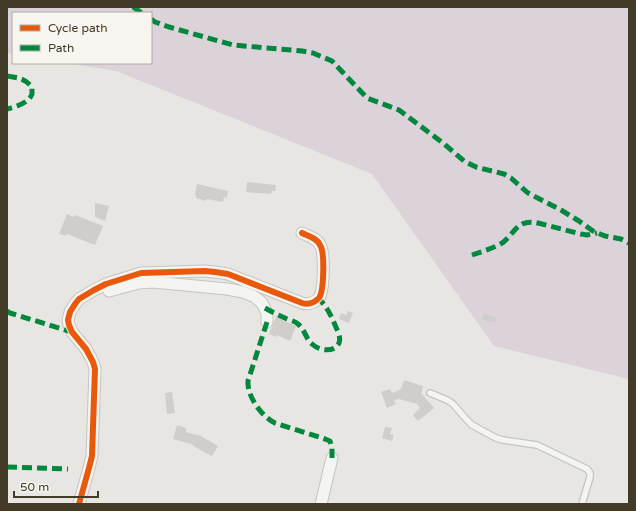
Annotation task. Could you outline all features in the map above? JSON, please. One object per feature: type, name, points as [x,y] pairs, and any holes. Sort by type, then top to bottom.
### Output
[{"type":"street","points":[[79,504],[92,456],[95,369],[86,349],[72,332],[69,325],[68,320],[70,312],[79,299],[106,284],[141,273],[205,271],[228,274],[302,303],[309,304],[316,300],[320,295],[324,260],[320,243],[302,233]]},
{"type":"street","points":[[79,299],[129,285],[153,282],[227,289],[243,292],[255,297],[265,308],[267,313],[267,322]]},
{"type":"street","points":[[321,504],[332,458]]},
{"type":"lane","points":[[430,393],[453,404],[466,420],[496,438],[537,445],[587,469],[590,473],[590,477],[582,504]]},
{"type":"shaded area","points":[[7,7],[629,7],[629,379],[494,346],[372,174],[116,71],[72,64],[152,64],[152,12],[12,12],[12,54],[7,53]]},
{"type":"building","points":[[247,182],[276,185],[275,191],[272,191],[271,194],[246,192]]},
{"type":"building","points":[[197,184],[228,191],[227,198],[224,197],[223,202],[207,199],[206,201],[196,198],[195,195]]},
{"type":"building","points":[[95,203],[109,206],[105,221],[95,217]]},
{"type":"building","points":[[67,214],[74,217],[75,215],[103,226],[95,245],[67,234],[66,236],[59,234]]},
{"type":"building","points":[[348,311],[353,313],[349,323],[339,319],[341,313],[346,315]]},
{"type":"building","points":[[484,313],[497,318],[495,323],[482,319]]},
{"type":"building","points":[[276,317],[296,326],[290,341],[277,335],[276,337],[269,334]]},
{"type":"building","points":[[404,380],[423,386],[421,393],[434,408],[418,421],[413,415],[420,408],[417,404],[399,399],[394,400],[396,404],[387,408],[381,392],[390,389],[392,393],[401,389]]},
{"type":"building","points":[[172,392],[175,413],[167,414],[165,393]]},
{"type":"building","points":[[177,425],[186,428],[186,432],[201,436],[218,446],[212,456],[193,446],[194,445],[173,439]]},
{"type":"building","points":[[385,427],[392,428],[390,434],[394,435],[392,441],[382,438]]},
{"type":"marked path","points":[[133,7],[140,12]]},
{"type":"marked path","points":[[152,20],[169,27],[233,45],[302,51],[313,53],[332,61],[367,98],[399,110],[464,161],[476,167],[504,174],[511,178],[528,193],[561,210],[593,231],[605,236],[621,239],[629,243]]},
{"type":"marked path","points":[[7,76],[21,79],[32,87],[32,94],[28,100],[7,109]]},
{"type":"marked path","points":[[472,255],[499,245],[524,223],[538,223],[587,235],[597,233]]},
{"type":"marked path","points":[[265,308],[297,323],[312,344],[328,350],[336,347],[340,338],[332,318],[318,298]]},
{"type":"marked path","points":[[7,311],[72,332]]},
{"type":"marked path","points":[[267,322],[248,381],[248,387],[252,399],[260,411],[275,423],[330,441],[332,458]]},
{"type":"marked path","points":[[7,467],[68,469]]},
{"type":"cycle path","points":[[79,504],[92,456],[95,369],[86,349],[72,332],[69,325],[68,320],[70,312],[79,299],[106,284],[141,273],[205,271],[228,274],[302,303],[311,303],[319,298],[321,294],[323,280],[323,255],[319,243],[302,233]]}]
